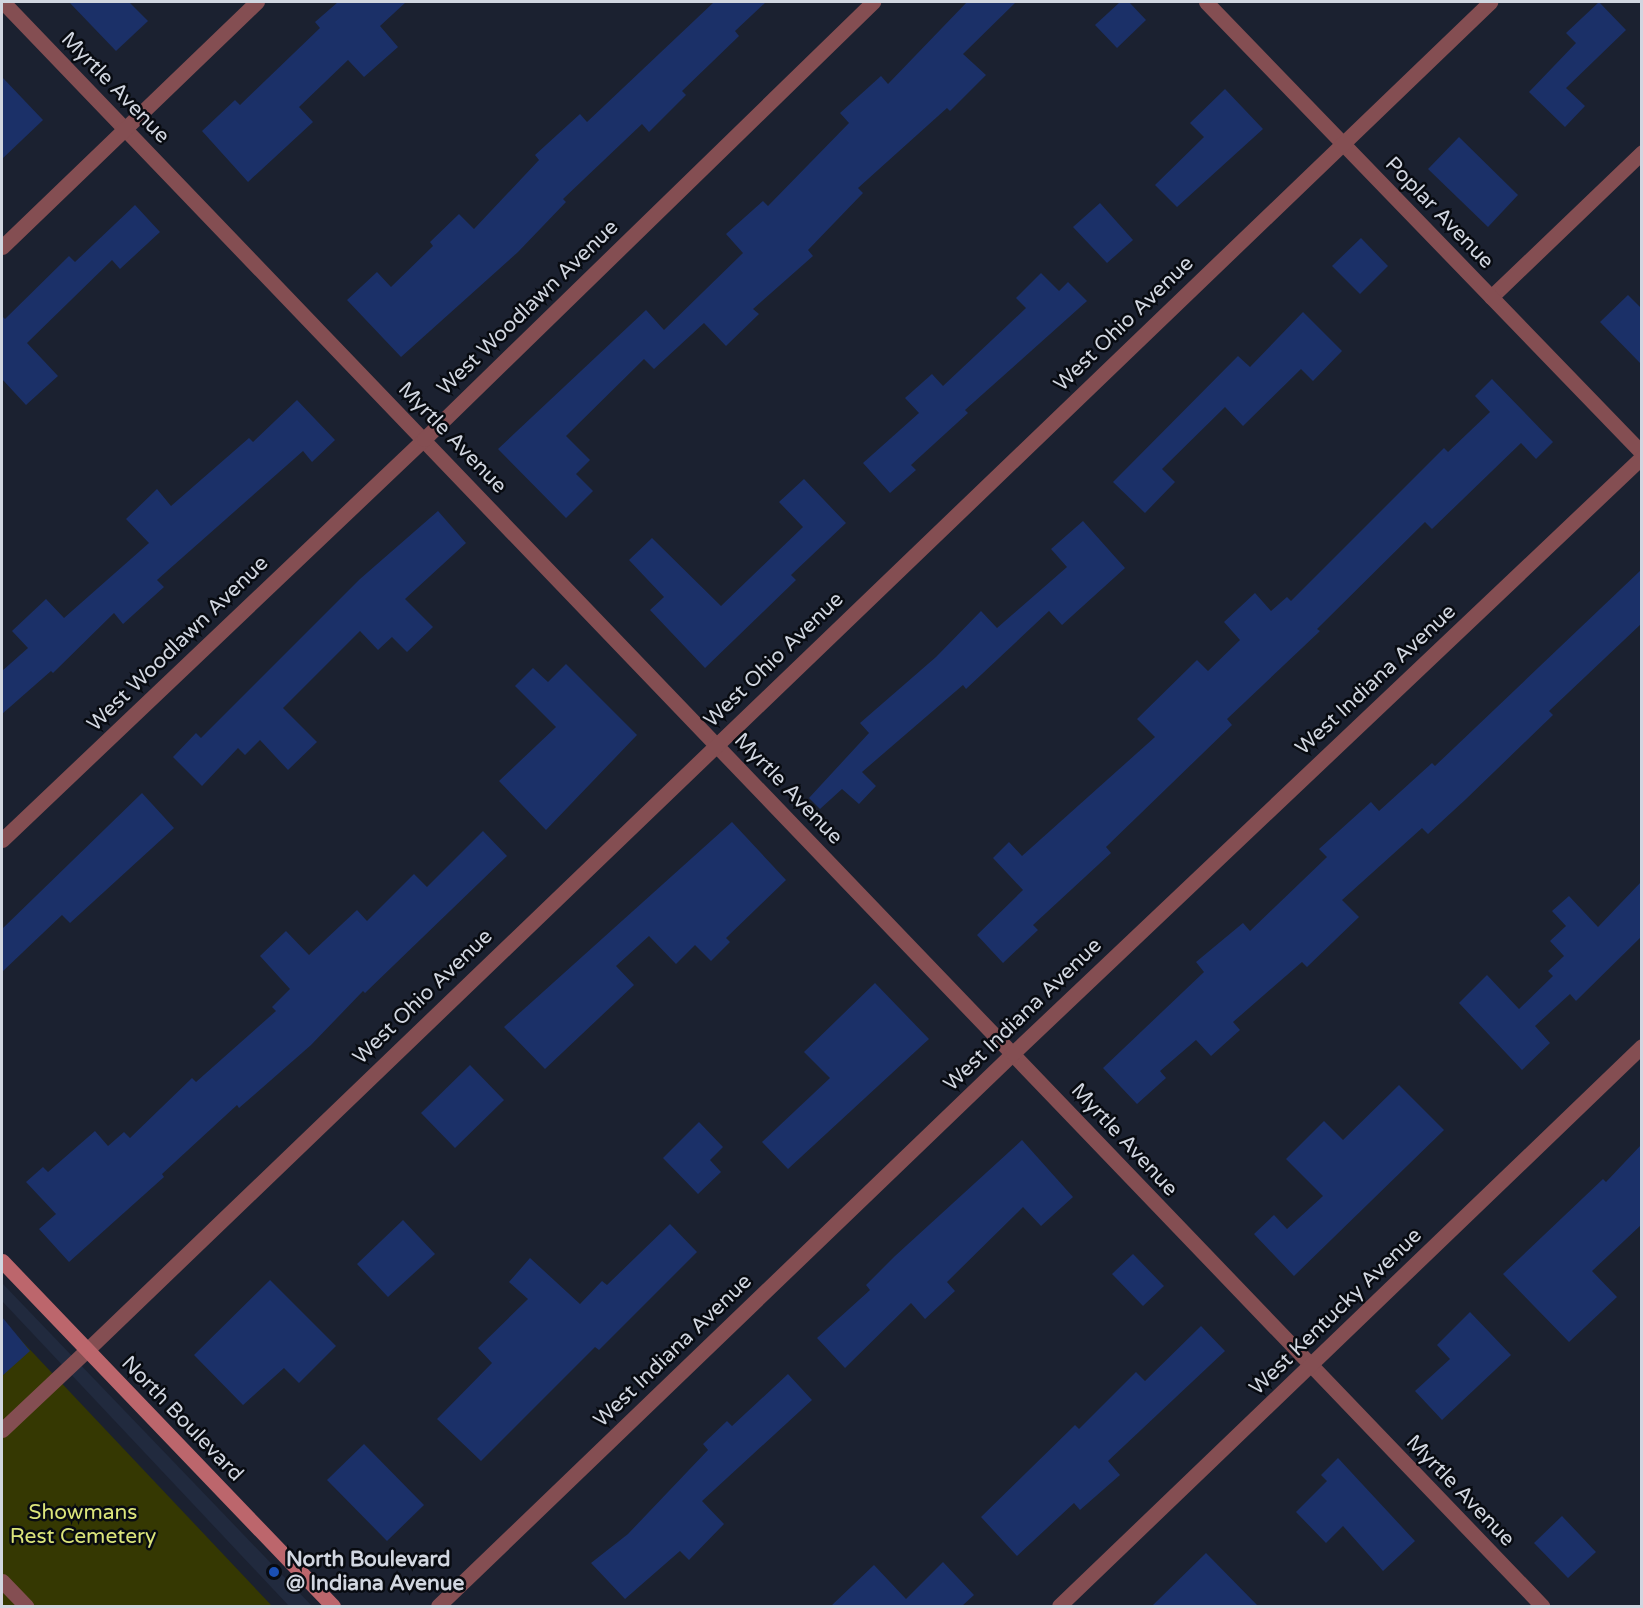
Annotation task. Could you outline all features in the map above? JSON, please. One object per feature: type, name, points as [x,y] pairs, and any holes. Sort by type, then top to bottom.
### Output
[{"type":"street","name":"Myrtle Avenue","points":[[3,2],[1542,1606]]},
{"type":"street","points":[[2,247],[257,2]]},
{"type":"street","name":"West Woodlawn Avenue","points":[[2,840],[424,439],[873,2]]},
{"type":"street","name":"Poplar Avenue","points":[[1206,2],[1641,455]]},
{"type":"street","name":"West Ohio Avenue","points":[[2,1430],[1490,2]]},
{"type":"street","points":[[1491,297],[1641,152]]},
{"type":"street","name":"West Indiana Avenue","points":[[438,1606],[1013,1053],[1641,455]]},
{"type":"street","name":"West Kentucky Avenue","points":[[1059,1606],[1641,1046]]},
{"type":"street","name":"North Boulevard","points":[[2,1261],[333,1606]]},
{"type":"street","points":[[2,1581],[26,1606]]},
{"type":"shaded area","points":[[2,1283],[312,1606],[289,1606],[2,1301]]},
{"type":"green space","name":"Showmans Rest Cemetery","points":[[2,1320],[272,1606],[2,1606]]},
{"type":"building","points":[[69,2],[129,2],[148,21],[116,51]]},
{"type":"building","points":[[338,2],[406,2],[380,26],[398,47],[364,77],[348,60],[299,107],[313,122],[248,182],[202,131],[235,100],[240,105],[320,28],[315,22]]},
{"type":"building","points":[[714,2],[766,2],[735,31],[739,36],[682,91],[686,95],[649,132],[642,124],[563,199],[566,202],[518,252],[401,357],[347,300],[377,272],[391,287],[433,246],[430,242],[459,214],[474,229],[539,160],[535,155],[580,114],[587,122]]},
{"type":"building","points":[[967,2],[1016,2],[963,54],[986,75],[950,111],[947,108],[858,188],[863,193],[808,250],[813,256],[753,309],[759,314],[726,346],[704,323],[654,369],[644,359],[566,436],[590,460],[576,474],[593,491],[566,518],[498,449],[646,310],[664,330],[743,253],[726,234],[763,201],[768,206],[849,123],[840,113],[881,76],[888,84]]},
{"type":"building","points":[[1120,2],[1129,2],[1146,20],[1117,48],[1095,25]]},
{"type":"building","points":[[1599,2],[1626,30],[1566,88],[1585,106],[1565,127],[1529,92],[1576,43],[1566,33]]},
{"type":"building","points":[[2,77],[43,120],[2,159]]},
{"type":"building","points":[[1225,89],[1263,129],[1177,207],[1155,185],[1204,137],[1190,123]]},
{"type":"building","points":[[1459,137],[1518,195],[1488,227],[1428,169]]},
{"type":"building","points":[[1100,203],[1133,240],[1107,263],[1073,227]]},
{"type":"building","points":[[135,205],[160,232],[120,269],[112,260],[27,343],[58,376],[26,405],[2,379],[2,316],[5,319],[69,256],[75,262]]},
{"type":"building","points":[[1361,238],[1388,266],[1360,294],[1332,266]]},
{"type":"building","points":[[1041,273],[1059,291],[1068,282],[1087,301],[965,410],[968,413],[911,465],[916,470],[890,493],[863,463],[919,413],[905,398],[932,374],[943,386],[1026,308],[1016,298]]},
{"type":"building","points":[[1628,295],[1641,308],[1641,364],[1600,322]]},
{"type":"building","points":[[1303,312],[1342,351],[1313,381],[1301,369],[1243,426],[1225,407],[1162,469],[1175,482],[1145,513],[1113,482],[1238,356],[1250,367]]},
{"type":"building","points":[[1492,379],[1553,442],[1536,459],[1521,443],[1432,529],[1425,522],[1317,629],[1320,631],[1227,719],[1232,725],[1106,847],[1111,853],[1033,925],[1038,930],[1003,963],[977,935],[1023,890],[993,858],[1009,842],[1022,856],[1155,737],[1137,719],[1197,660],[1208,671],[1240,640],[1224,622],[1255,593],[1271,611],[1287,597],[1291,601],[1444,448],[1448,452],[1490,412],[1475,396]]},
{"type":"building","points":[[297,400],[335,440],[312,462],[303,451],[157,580],[164,587],[123,624],[114,613],[53,673],[51,671],[2,714],[2,671],[28,648],[12,631],[46,599],[64,618],[149,543],[126,519],[157,489],[171,506],[249,438],[253,442]]},
{"type":"building","points":[[804,479],[846,523],[791,575],[796,580],[705,668],[650,610],[664,597],[629,560],[652,538],[721,606],[803,527],[779,502]]},
{"type":"building","points":[[438,511],[466,543],[405,599],[433,627],[407,652],[392,637],[378,650],[360,631],[283,708],[317,742],[288,770],[260,740],[245,755],[238,748],[202,786],[173,757],[196,733],[201,738],[360,579]]},
{"type":"building","points":[[1083,521],[1125,568],[1062,625],[1049,611],[966,689],[963,685],[862,772],[876,786],[859,804],[842,789],[820,809],[809,798],[869,733],[860,723],[936,657],[981,611],[997,628],[1067,567],[1051,549]]},
{"type":"building","points":[[1641,570],[1641,624],[1549,711],[1553,715],[1465,800],[1428,834],[1422,828],[1342,900],[1359,917],[1307,967],[1302,962],[1233,1022],[1240,1030],[1211,1056],[1196,1040],[1160,1071],[1166,1078],[1137,1104],[1103,1068],[1204,972],[1196,962],[1243,923],[1250,931],[1327,857],[1319,849],[1371,802],[1379,811],[1432,763],[1435,766]]},
{"type":"building","points":[[566,664],[637,735],[546,830],[499,781],[556,727],[515,686],[533,668],[548,682]]},
{"type":"building","points":[[142,793],[174,828],[70,923],[62,915],[2,972],[2,929]]},
{"type":"building","points":[[732,822],[786,880],[726,938],[730,942],[711,961],[695,945],[676,964],[649,936],[616,966],[634,985],[545,1069],[504,1027]]},
{"type":"building","points":[[483,831],[507,856],[365,993],[363,991],[311,1045],[239,1108],[237,1105],[162,1174],[164,1177],[69,1262],[39,1229],[56,1214],[26,1182],[43,1167],[48,1172],[95,1131],[108,1146],[124,1132],[130,1138],[192,1078],[196,1082],[276,1011],[272,1007],[290,989],[260,956],[286,931],[309,955],[357,910],[367,921],[414,874],[427,887]]},
{"type":"building","points":[[1641,882],[1641,937],[1576,1001],[1570,994],[1535,1026],[1550,1043],[1522,1070],[1459,1003],[1487,975],[1519,1009],[1553,976],[1548,971],[1564,956],[1550,941],[1566,926],[1552,911],[1569,896],[1598,927]]},
{"type":"building","points":[[875,983],[929,1039],[788,1169],[762,1142],[830,1078],[804,1052]]},
{"type":"building","points":[[470,1065],[504,1100],[455,1148],[421,1113]]},
{"type":"building","points":[[1399,1085],[1444,1130],[1294,1276],[1254,1234],[1274,1215],[1287,1229],[1323,1196],[1286,1159],[1324,1121],[1343,1140]]},
{"type":"building","points":[[699,1122],[723,1147],[710,1160],[721,1172],[698,1194],[663,1158]]},
{"type":"building","points":[[1022,1140],[1073,1197],[1041,1226],[1023,1207],[947,1282],[955,1291],[925,1319],[911,1303],[845,1368],[817,1338],[870,1290],[866,1285],[895,1256]]},
{"type":"building","points":[[1641,1145],[1641,1225],[1592,1271],[1617,1297],[1569,1342],[1503,1274],[1603,1179],[1606,1182]]},
{"type":"building","points":[[403,1220],[435,1254],[388,1297],[357,1264]]},
{"type":"building","points":[[670,1224],[697,1252],[599,1350],[595,1347],[481,1461],[437,1419],[492,1363],[478,1348],[528,1299],[509,1282],[530,1258],[580,1304],[602,1281],[607,1285]]},
{"type":"building","points":[[1133,1254],[1164,1286],[1143,1306],[1112,1274]]},
{"type":"building","points":[[270,1280],[336,1346],[299,1383],[284,1368],[243,1405],[194,1355]]},
{"type":"building","points":[[1470,1312],[1511,1355],[1442,1420],[1415,1391],[1450,1359],[1437,1345]]},
{"type":"building","points":[[2,1317],[30,1351],[2,1376]]},
{"type":"building","points":[[1201,1326],[1225,1351],[1108,1461],[1120,1475],[1080,1510],[1074,1503],[1017,1556],[981,1517],[1075,1425],[1079,1429],[1136,1372],[1145,1381]]},
{"type":"building","points":[[788,1374],[812,1400],[702,1501],[724,1524],[689,1560],[680,1551],[625,1599],[591,1563],[628,1534],[708,1450],[703,1444],[727,1421],[732,1426]]},
{"type":"building","points":[[364,1444],[424,1505],[387,1541],[327,1480]]},
{"type":"building","points":[[1338,1458],[1415,1541],[1383,1571],[1343,1526],[1326,1543],[1296,1512],[1327,1481],[1321,1475]]},
{"type":"building","points":[[1562,1516],[1596,1552],[1568,1578],[1534,1543]]},
{"type":"building","points":[[1206,1553],[1258,1606],[1152,1606]]},
{"type":"building","points":[[943,1562],[974,1595],[962,1606],[831,1606],[874,1565],[906,1599]]},
{"type":"place","name":"North Boulevard @ Indiana Avenue","points":[[274,1572]]}]
